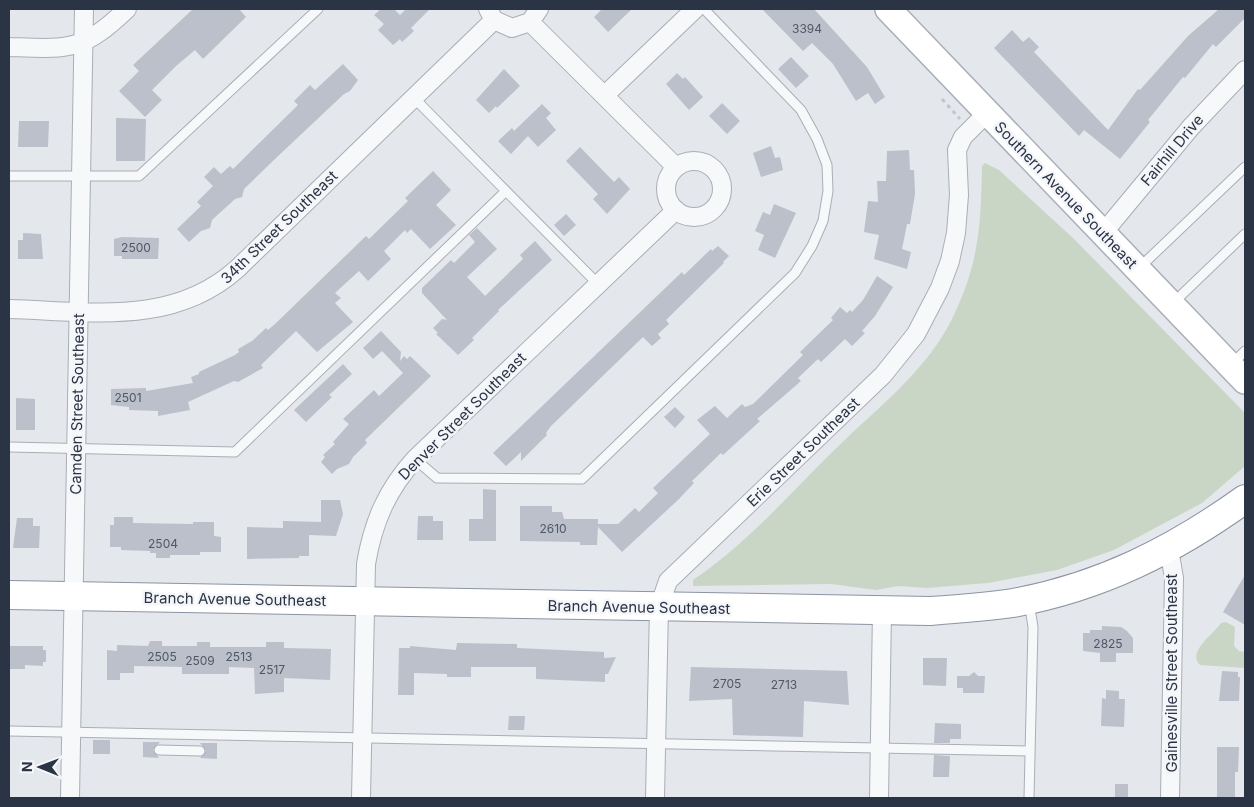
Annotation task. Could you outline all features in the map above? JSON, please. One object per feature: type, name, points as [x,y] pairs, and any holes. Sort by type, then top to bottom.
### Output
[{"type":"highway","name":"Branch Avenue Southeast","points":[[9,595],[882,611],[938,610],[991,606],[1062,591],[1110,574],[1169,549],[1206,527],[1245,499]]},
{"type":"main road","name":"Southern Avenue Southeast","points":[[888,9],[1172,304],[1240,366]]},
{"type":"street","name":"Camden Street Southeast","points":[[70,798],[84,9]]},
{"type":"street","points":[[9,47],[57,49],[83,43],[106,29],[127,9]]},
{"type":"street","points":[[605,95],[695,9]]},
{"type":"street","points":[[491,14],[512,28],[522,27],[535,16],[605,95],[676,167]]},
{"type":"street","name":"34th Street Southeast","points":[[9,309],[79,311],[155,309],[184,302],[212,288],[237,269],[413,98],[491,14]]},
{"type":"street","name":"Fairhill Drive","points":[[1103,233],[1191,127],[1245,70]]},
{"type":"street","name":"Erie Street Southeast","points":[[655,798],[659,607],[668,581],[883,375],[916,334],[940,288],[954,242],[958,204],[957,150],[962,137],[987,113]]},
{"type":"street","points":[[685,162],[704,162],[719,175],[722,184],[719,204],[712,211],[694,218],[676,210],[666,194],[670,175],[676,167],[685,162]]},
{"type":"street","name":"Denver Street Southeast","points":[[362,798],[366,564],[377,516],[390,490],[415,458],[676,210]]},
{"type":"street","name":"Gainesville Street Southeast","points":[[1169,549],[1174,578],[1170,798]]},
{"type":"street","points":[[879,798],[882,611]]},
{"type":"lane","points":[[9,176],[139,176],[318,9]]},
{"type":"lane","points":[[415,458],[437,478],[582,479],[795,273],[812,246],[823,221],[828,192],[827,165],[817,139],[801,110],[704,9]]},
{"type":"lane","points":[[413,98],[598,284]]},
{"type":"lane","points":[[1138,269],[1245,167]]},
{"type":"lane","points":[[9,448],[234,452],[506,190]]},
{"type":"lane","points":[[1172,304],[1245,234]]},
{"type":"lane","points":[[1028,599],[1033,627],[1029,798]]},
{"type":"lane","points":[[9,731],[1030,751]]},
{"type":"lane","points":[[180,734],[180,750]]},
{"type":"lane","points":[[160,750],[200,751]]},
{"type":"path","points":[[942,99],[962,122]]},
{"type":"green space","points":[[985,163],[999,170],[1074,239],[1242,410],[1245,414],[1245,466],[1202,503],[1114,550],[1057,570],[988,583],[926,588],[898,586],[876,590],[831,584],[693,586],[693,580],[756,529],[831,453],[908,380],[933,350],[953,317],[968,279],[977,243],[981,207],[982,166]]},
{"type":"green space","points":[[1226,622],[1235,627],[1234,646],[1239,651],[1245,652],[1245,668],[1200,665],[1197,660],[1199,649],[1221,623]]},
{"type":"building","points":[[193,9],[239,9],[246,17],[203,59],[195,50],[176,66],[152,90],[162,100],[145,117],[119,91],[139,71],[133,65]]},
{"type":"building","points":[[381,9],[394,9],[400,15],[406,9],[430,9],[411,28],[414,31],[402,42],[400,39],[393,45],[378,30],[384,24],[374,15]]},
{"type":"building","points":[[602,9],[632,9],[608,32],[594,17]]},
{"type":"building","points":[[762,9],[814,9],[867,67],[885,97],[875,104],[868,93],[856,101],[833,64],[812,43],[803,51]]},
{"type":"building","points":[[1219,9],[1245,9],[1245,18],[1216,47],[1213,44],[1185,78],[1183,77],[1148,120],[1150,122],[1120,159],[1084,130],[1079,136],[994,48],[1012,30],[1023,42],[1029,37],[1039,47],[1034,52],[1108,130],[1138,89],[1140,90],[1188,36]]},
{"type":"building","points":[[791,57],[809,76],[796,88],[778,69]]},
{"type":"building","points":[[343,64],[358,80],[350,91],[344,94],[244,189],[242,197],[235,199],[212,220],[210,228],[201,231],[189,242],[177,229],[201,206],[197,202],[213,186],[204,177],[214,167],[221,174],[230,166],[233,169],[298,105],[294,101],[310,85],[315,90]]},
{"type":"building","points":[[504,69],[520,86],[489,113],[476,100]]},
{"type":"building","points":[[677,73],[683,79],[685,77],[703,97],[689,110],[666,84]]},
{"type":"building","points":[[722,103],[740,121],[727,134],[709,116]]},
{"type":"building","points":[[542,104],[551,113],[546,118],[556,130],[538,147],[528,136],[511,154],[498,141],[512,128],[514,131]]},
{"type":"building","points":[[116,118],[146,119],[145,161],[116,161]]},
{"type":"building","points":[[19,121],[49,121],[48,147],[18,147]]},
{"type":"building","points":[[771,146],[775,158],[780,157],[783,170],[761,177],[753,153]]},
{"type":"building","points":[[580,147],[614,182],[619,177],[630,189],[607,214],[593,199],[598,194],[566,161]]},
{"type":"building","points":[[909,150],[910,170],[914,170],[915,194],[910,224],[907,224],[902,249],[911,252],[907,269],[874,259],[879,235],[864,232],[868,201],[878,202],[877,181],[886,181],[887,151]]},
{"type":"building","points":[[433,171],[451,190],[436,205],[456,225],[430,249],[411,229],[407,233],[405,230],[384,251],[391,259],[368,281],[359,271],[335,293],[341,298],[335,303],[353,322],[317,352],[296,331],[261,365],[263,368],[238,382],[234,381],[188,402],[190,410],[158,416],[158,411],[129,410],[129,407],[111,405],[111,389],[146,388],[146,391],[193,383],[191,377],[235,355],[239,352],[238,349],[252,341],[266,328],[268,330],[275,324],[366,236],[369,239],[408,201],[405,198]]},
{"type":"building","points":[[774,204],[796,213],[775,258],[758,250],[764,235],[755,231],[763,212],[770,215]]},
{"type":"building","points":[[566,214],[576,225],[564,236],[554,225]]},
{"type":"building","points":[[477,228],[497,249],[467,277],[485,296],[523,259],[520,255],[535,241],[552,260],[498,310],[472,338],[474,340],[458,355],[436,334],[438,333],[433,328],[442,319],[447,320],[422,293],[422,288],[451,260],[454,263],[475,242],[469,235]]},
{"type":"building","points":[[23,233],[41,234],[43,259],[18,259],[18,240],[23,240]]},
{"type":"building","points":[[122,237],[159,238],[158,259],[122,259],[122,256],[114,256],[114,239]]},
{"type":"building","points":[[718,246],[729,256],[666,320],[669,324],[658,334],[661,338],[652,346],[643,337],[551,426],[546,433],[547,435],[521,461],[521,452],[506,466],[493,453],[682,272],[684,275],[711,249],[712,251]]},
{"type":"building","points":[[877,276],[893,287],[875,316],[862,331],[865,333],[852,346],[845,339],[821,362],[818,359],[798,378],[801,381],[757,419],[760,421],[723,455],[721,453],[692,481],[694,483],[679,499],[622,552],[598,527],[597,545],[580,545],[580,542],[520,541],[520,506],[552,506],[552,512],[562,512],[564,519],[598,519],[598,524],[618,524],[635,508],[639,512],[658,493],[653,488],[710,434],[697,420],[715,406],[727,418],[742,404],[745,407],[753,404],[803,355],[800,352],[833,320],[831,318],[840,307],[847,313],[850,310],[852,312],[863,300]]},
{"type":"building","points":[[381,331],[401,352],[400,361],[404,356],[407,359],[410,356],[431,376],[365,440],[367,443],[353,457],[349,464],[337,469],[332,474],[321,462],[325,457],[323,455],[335,444],[333,442],[349,424],[343,419],[374,390],[379,396],[403,373],[382,351],[373,359],[363,348]]},
{"type":"building","points":[[343,364],[352,374],[329,395],[332,397],[306,422],[294,410]]},
{"type":"building","points":[[16,398],[35,399],[35,430],[16,430]]},
{"type":"building","points":[[675,407],[685,417],[675,428],[664,417]]},
{"type":"building","points":[[483,489],[496,490],[496,541],[469,541],[469,519],[483,519]]},
{"type":"building","points":[[321,500],[340,500],[343,514],[336,536],[309,535],[309,556],[299,556],[299,558],[247,559],[247,527],[283,528],[283,521],[321,522]]},
{"type":"building","points":[[418,516],[433,516],[433,521],[443,521],[443,540],[417,540]]},
{"type":"building","points":[[114,517],[133,517],[133,523],[193,524],[193,522],[214,522],[214,536],[221,537],[221,552],[200,552],[200,555],[170,555],[170,558],[156,558],[156,553],[150,553],[150,551],[121,550],[121,547],[110,547],[110,525],[114,525]]},
{"type":"building","points":[[17,518],[33,518],[33,526],[40,526],[39,548],[13,548]]},
{"type":"building","points":[[1245,575],[1245,625],[1223,612]]},
{"type":"building","points":[[1102,626],[1121,627],[1127,631],[1133,638],[1133,653],[1116,653],[1116,662],[1100,662],[1100,653],[1083,651],[1083,633],[1090,633],[1090,630],[1102,630]]},
{"type":"building","points":[[150,641],[162,641],[162,646],[197,646],[197,642],[210,642],[210,647],[266,647],[266,642],[284,642],[284,648],[331,649],[330,680],[284,678],[284,692],[255,694],[254,668],[229,667],[229,674],[182,674],[182,667],[134,666],[134,673],[120,673],[120,680],[107,680],[107,650],[117,651],[117,645],[148,646]]},
{"type":"building","points":[[457,643],[517,644],[517,648],[604,652],[604,658],[616,657],[608,674],[605,674],[605,682],[536,679],[536,667],[471,667],[471,677],[447,677],[447,674],[414,673],[414,695],[398,695],[399,648],[410,648],[410,646],[456,650]]},
{"type":"building","points":[[10,646],[43,646],[43,650],[46,650],[46,662],[43,662],[43,666],[25,665],[25,669],[10,669]]},
{"type":"building","points":[[923,658],[947,658],[946,686],[923,685]]},
{"type":"building","points":[[691,667],[847,671],[849,705],[804,701],[803,737],[733,735],[732,699],[689,701]]},
{"type":"building","points":[[1222,671],[1238,672],[1238,677],[1240,677],[1239,701],[1219,701]]},
{"type":"building","points":[[974,672],[978,676],[985,676],[984,693],[963,693],[963,688],[957,688],[957,676],[969,676]]},
{"type":"building","points":[[1106,690],[1119,691],[1119,699],[1125,699],[1124,727],[1101,726],[1102,698],[1106,699]]},
{"type":"building","points":[[509,716],[525,716],[524,730],[508,730]]},
{"type":"building","points":[[935,723],[961,724],[961,739],[950,739],[950,743],[934,743]]},
{"type":"building","points":[[93,740],[110,740],[110,754],[93,754]]},
{"type":"building","points":[[143,742],[160,742],[153,750],[159,758],[143,757]]},
{"type":"building","points":[[200,743],[217,743],[217,759],[200,758],[206,751]]},
{"type":"building","points":[[1217,747],[1239,747],[1238,772],[1235,772],[1235,798],[1217,798]]},
{"type":"building","points":[[934,755],[950,756],[949,777],[933,777]]},
{"type":"building","points":[[1115,784],[1128,784],[1128,798],[1115,798]]}]
